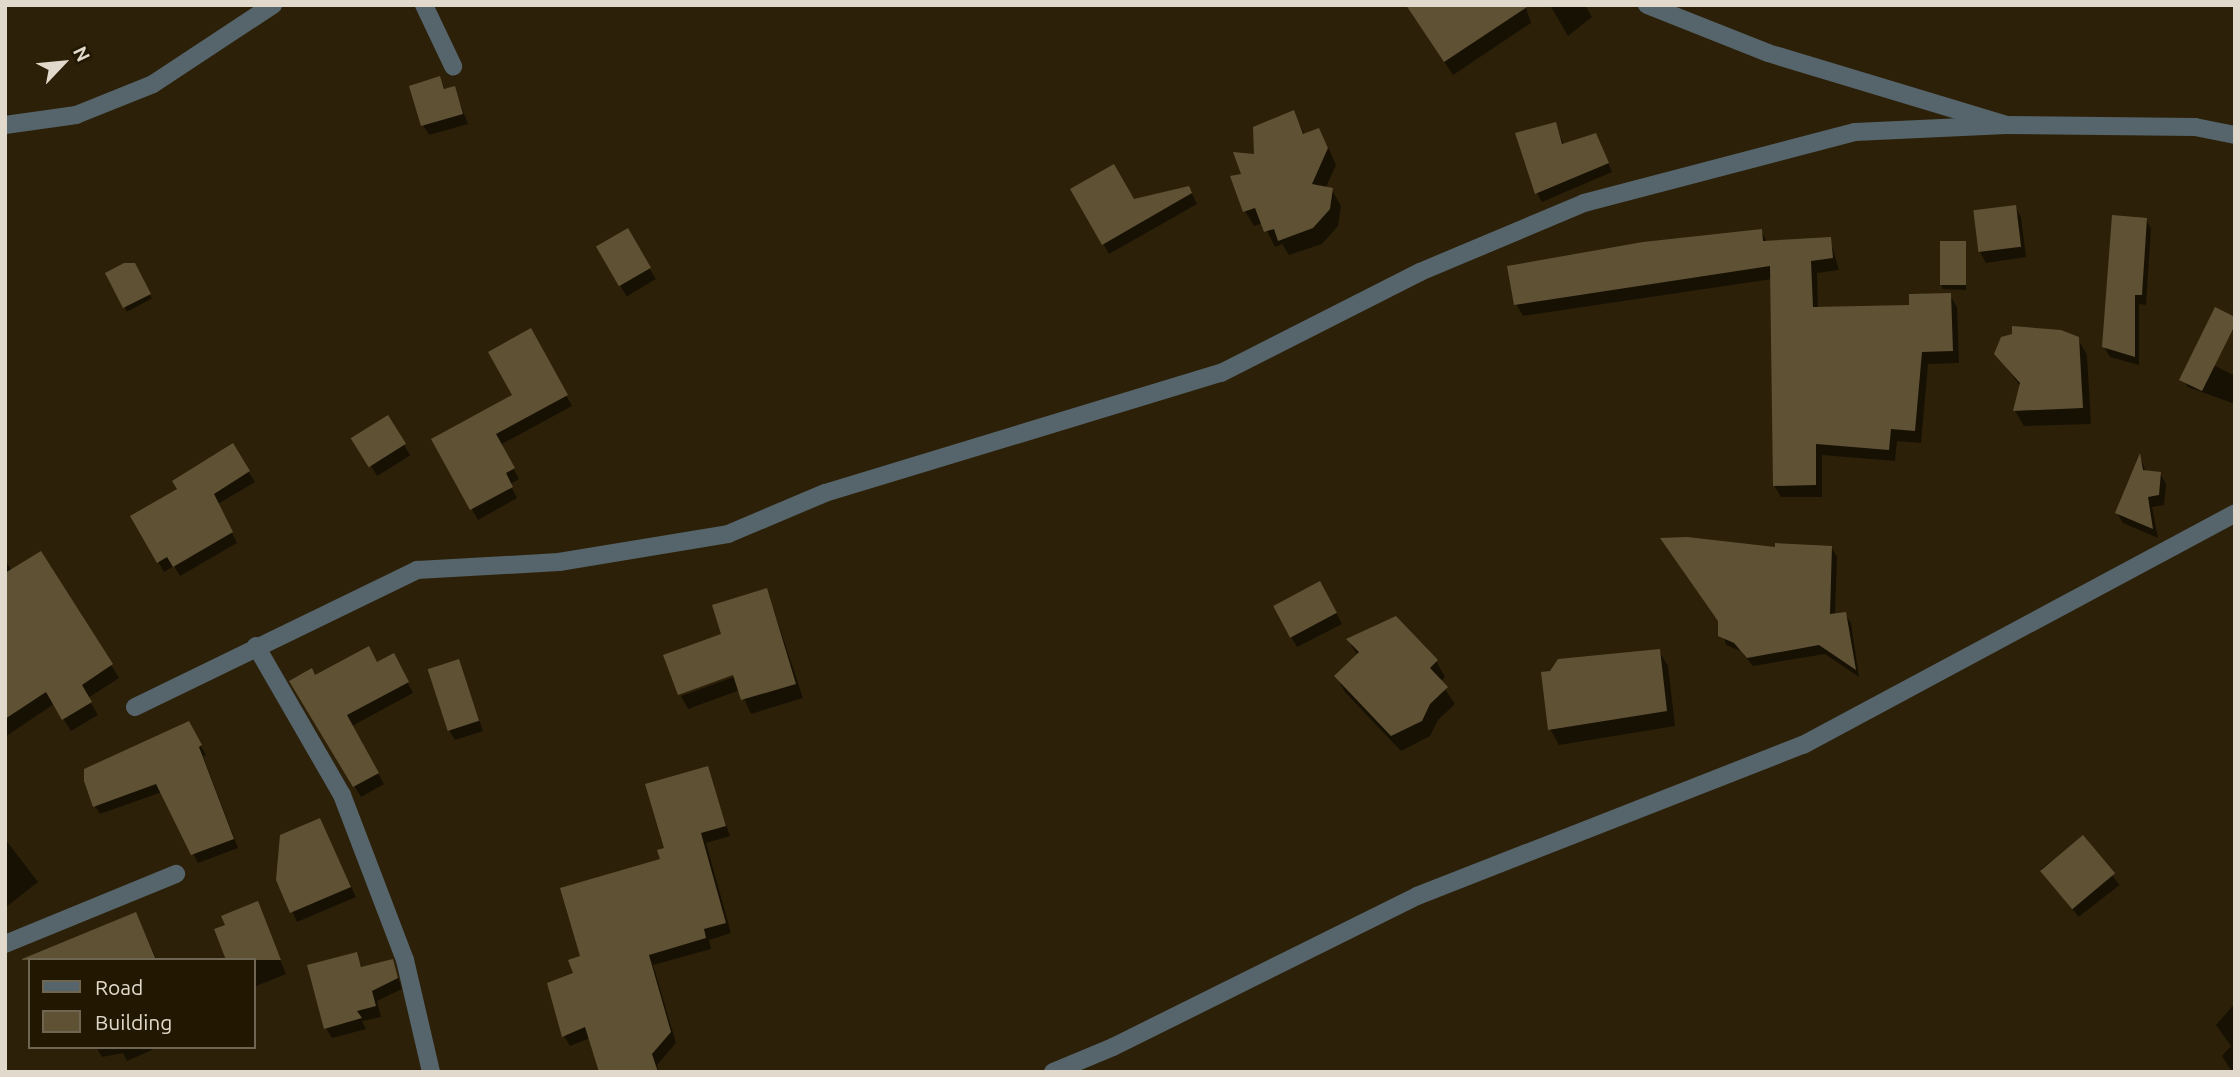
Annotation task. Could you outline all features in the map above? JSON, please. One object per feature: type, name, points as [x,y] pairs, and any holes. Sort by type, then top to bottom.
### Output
[{"type":"street","points":[[5,125],[75,115],[153,84],[273,5]]},
{"type":"street","points":[[424,5],[453,66]]},
{"type":"street","points":[[1647,5],[1768,53],[2006,125]]},
{"type":"street","points":[[135,707],[417,570],[559,562],[728,534],[838,489],[1222,373],[1420,272],[1584,203],[1855,132],[2006,125],[2195,127],[2235,135]]},
{"type":"street","points":[[1053,1072],[1113,1047],[1418,896],[1803,745],[2235,513]]},
{"type":"street","points":[[256,646],[342,795],[405,960],[431,1072]]},
{"type":"street","points":[[5,944],[176,874]]},
{"type":"building","points":[[1406,5],[1530,5],[1444,62]]},
{"type":"building","points":[[440,76],[444,89],[455,86],[463,114],[421,126],[409,86]]},
{"type":"building","points":[[1294,110],[1303,134],[1319,128],[1328,148],[1312,184],[1333,188],[1330,209],[1313,228],[1278,241],[1274,229],[1264,232],[1255,208],[1243,212],[1230,176],[1241,174],[1233,152],[1254,154],[1253,127]]},
{"type":"building","points":[[1556,122],[1562,144],[1596,133],[1609,163],[1535,194],[1515,133]]},
{"type":"building","points":[[1114,164],[1134,199],[1189,186],[1192,193],[1102,245],[1070,189]]},
{"type":"building","points":[[2016,205],[2021,247],[1978,252],[1973,210]]},
{"type":"building","points":[[2112,215],[2147,218],[2142,295],[2135,295],[2135,357],[2102,347]]},
{"type":"building","points":[[628,228],[651,268],[619,286],[596,246]]},
{"type":"building","points":[[1762,229],[1763,241],[1831,237],[1833,258],[1811,261],[1813,307],[1909,305],[1909,294],[1951,293],[1953,351],[1922,352],[1915,431],[1891,429],[1889,450],[1816,444],[1816,485],[1773,486],[1770,266],[1514,305],[1507,266],[1643,242]]},
{"type":"building","points":[[1940,241],[1966,241],[1966,285],[1940,285]]},
{"type":"building","points":[[124,263],[135,263],[151,294],[123,308],[105,273]]},
{"type":"building","points":[[2215,307],[2235,317],[2235,325],[2202,391],[2179,380]]},
{"type":"building","points":[[2012,326],[2061,330],[2079,337],[2083,408],[2013,411],[2020,383],[1994,354],[2001,337],[2012,334]]},
{"type":"building","points":[[531,328],[568,395],[496,434],[515,468],[506,473],[513,487],[470,510],[431,439],[512,395],[488,352]]},
{"type":"building","points":[[388,415],[406,444],[369,467],[351,438]]},
{"type":"building","points":[[233,443],[250,471],[214,494],[233,532],[173,567],[167,557],[157,563],[130,516],[177,489],[172,481]]},
{"type":"building","points":[[2140,453],[2143,470],[2161,472],[2159,495],[2148,497],[2153,529],[2115,513]]},
{"type":"building","points":[[1687,537],[1775,547],[1775,543],[1832,546],[1830,614],[1846,612],[1856,670],[1819,645],[1747,658],[1734,643],[1718,636],[1718,621],[1660,538]]},
{"type":"building","points":[[41,551],[113,664],[82,685],[92,702],[62,720],[46,692],[5,719],[5,573]]},
{"type":"building","points":[[1320,581],[1337,613],[1290,638],[1273,606]]},
{"type":"building","points":[[767,588],[796,684],[741,700],[733,675],[678,695],[663,655],[721,634],[712,605]]},
{"type":"building","points":[[1396,616],[1438,660],[1430,668],[1448,687],[1430,704],[1422,721],[1391,736],[1334,676],[1359,652],[1346,639]]},
{"type":"building","points":[[369,646],[377,662],[394,653],[409,682],[347,715],[379,773],[353,787],[289,681],[312,668],[315,675]]},
{"type":"building","points":[[1660,649],[1667,711],[1548,730],[1541,672],[1550,671],[1558,659]]},
{"type":"building","points":[[459,659],[479,721],[448,731],[428,669]]},
{"type":"building","points":[[189,721],[202,745],[199,747],[234,839],[191,855],[156,784],[93,807],[84,781],[84,769]]},
{"type":"building","points":[[708,766],[726,826],[701,833],[726,923],[704,929],[706,938],[649,955],[671,1032],[652,1054],[658,1072],[599,1072],[585,1027],[562,1037],[547,983],[573,973],[568,960],[580,956],[560,888],[660,859],[657,850],[664,848],[645,784]]},
{"type":"building","points":[[320,818],[351,887],[290,913],[276,880],[280,835]]},
{"type":"building","points":[[2083,835],[2115,873],[2072,909],[2040,871]]},
{"type":"building","points":[[258,901],[281,960],[225,958],[214,929],[225,925],[221,916]]},
{"type":"building","points":[[136,912],[155,958],[28,960],[22,959]]},
{"type":"building","points":[[357,952],[361,967],[393,959],[398,978],[372,991],[376,1006],[357,1011],[362,1018],[324,1029],[307,965]]}]
